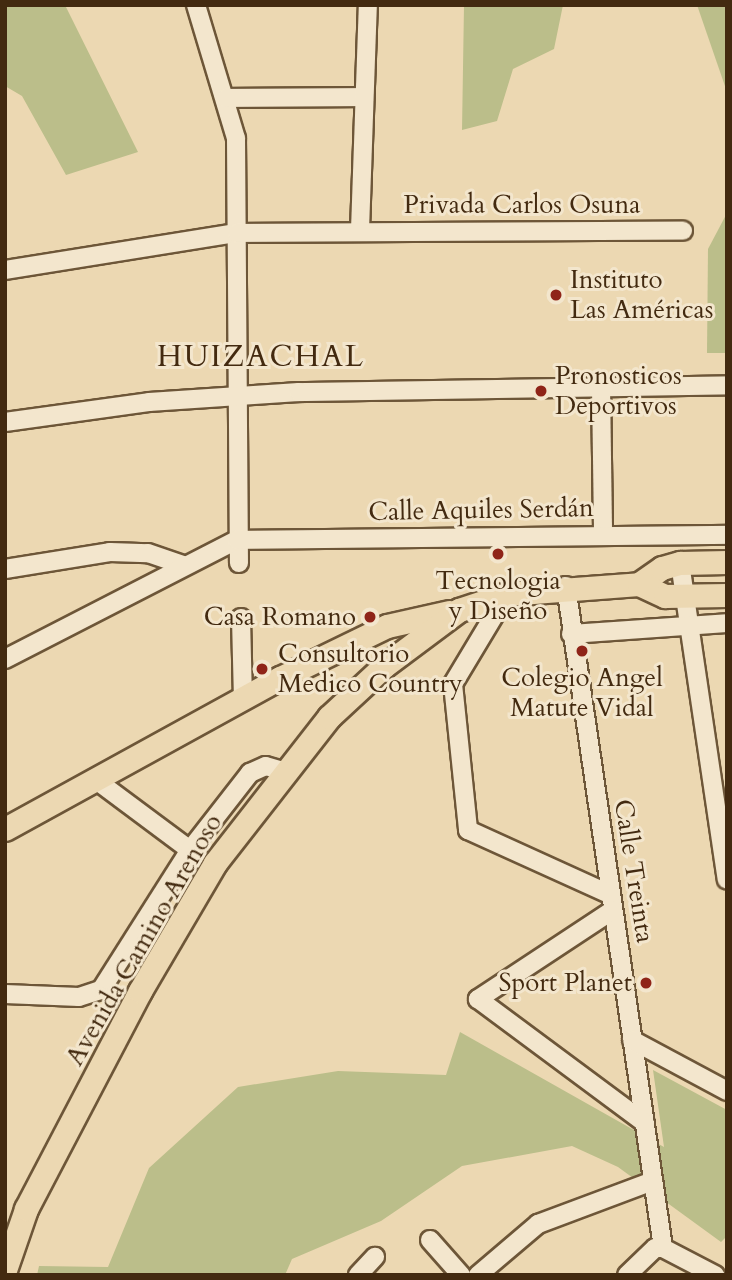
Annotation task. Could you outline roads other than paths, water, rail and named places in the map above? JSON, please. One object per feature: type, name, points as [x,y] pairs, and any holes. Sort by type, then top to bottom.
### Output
[{"type":"main road","points":[[639,584],[662,568],[680,563],[727,562]]},
{"type":"main road","points":[[639,584],[665,596],[727,595]]},
{"type":"main road","name":"Avenida Camino Arenoso","points":[[5,1270],[26,1209],[140,991],[215,863],[282,772],[329,717],[375,674],[459,610],[507,594],[566,586],[639,584]]},
{"type":"main road","points":[[5,829],[243,699],[387,626],[459,610]]},
{"type":"street","points":[[196,5],[236,138],[241,395],[237,540],[239,563]]},
{"type":"street","points":[[360,230],[368,5]]},
{"type":"street","points":[[226,98],[364,97]]},
{"type":"street","name":"Privada Carlos Osuna","points":[[5,270],[237,233],[360,230],[683,231]]},
{"type":"street","points":[[5,422],[149,401],[241,395],[727,385]]},
{"type":"street","points":[[601,386],[603,534]]},
{"type":"street","name":"Calle Aquiles Serdán","points":[[237,540],[727,534]]},
{"type":"street","points":[[5,659],[183,565],[237,540]]},
{"type":"street","points":[[5,569],[110,552],[148,553],[183,565]]},
{"type":"street","points":[[680,563],[727,880]]},
{"type":"street","name":"Calle Treinta","points":[[566,586],[663,1248]]},
{"type":"street","points":[[507,594],[453,684],[468,830],[612,903],[478,999],[645,1123]]},
{"type":"street","points":[[241,618],[243,699]]},
{"type":"street","points":[[571,634],[727,623]]},
{"type":"street","points":[[5,994],[79,997],[101,990],[190,850],[250,773],[266,766],[282,772]]},
{"type":"street","points":[[96,780],[190,850]]},
{"type":"street","points":[[632,1040],[727,1091]]},
{"type":"street","points":[[478,1275],[538,1224],[653,1181]]},
{"type":"street","points":[[430,1240],[461,1275]]},
{"type":"street","points":[[627,1275],[655,1248],[663,1248],[716,1275],[727,1263]]},
{"type":"street","points":[[358,1275],[375,1257]]},
{"type":"place","name":"Instituto Las Américas","points":[[556,295]]},
{"type":"place","name":"Pronosticos Deportivos","points":[[541,391]]},
{"type":"place","name":"Tecnologia y Diseño","points":[[498,554]]},
{"type":"place","name":"Casa Romano","points":[[370,617]]},
{"type":"place","name":"Colegio Angel Matute Vidal","points":[[582,651]]},
{"type":"place","name":"Consultorio Medico Country","points":[[262,669]]},
{"type":"place","name":"Sport Planet","points":[[646,983]]},
{"type":"district","name":"HUIZACHAL","points":[[261,357]]}]
